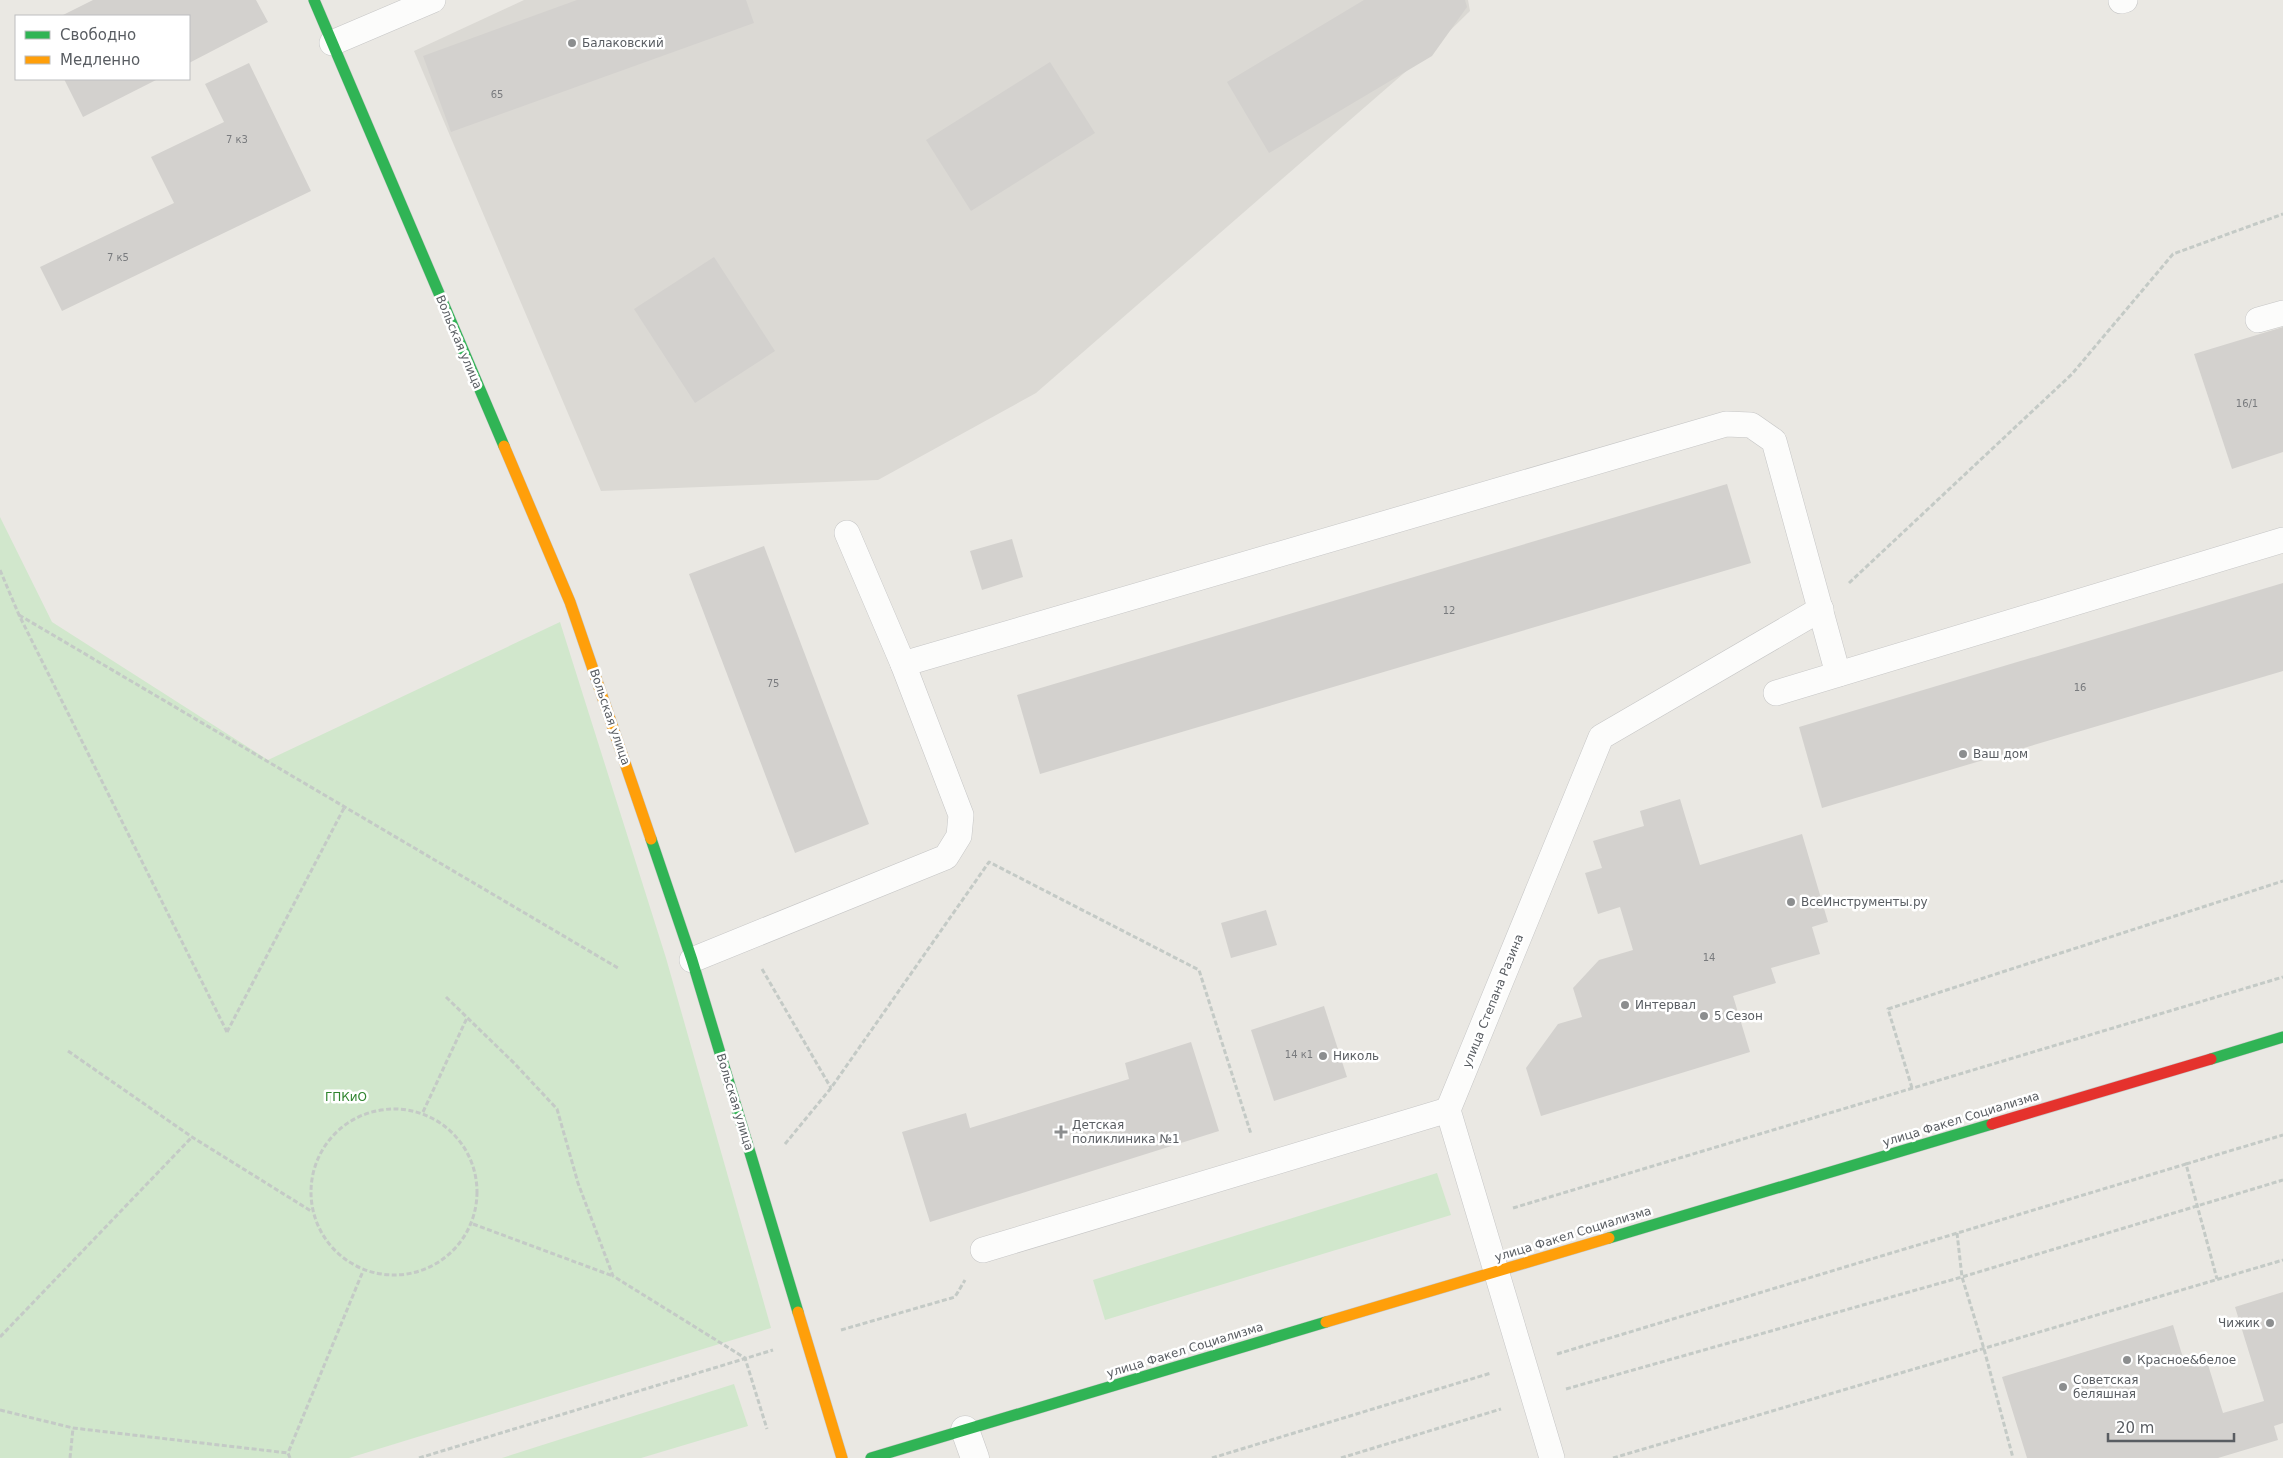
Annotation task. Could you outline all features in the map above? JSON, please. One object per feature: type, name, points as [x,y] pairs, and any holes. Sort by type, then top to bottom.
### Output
[{"type":"street","name":"Вольская улица","points":[[314,0],[570,602],[692,960],[842,1458]]},
{"type":"street","name":"улица Факел Социализма","points":[[871,1458],[2283,1038]]},
{"type":"street","points":[[965,1430],[975,1458]]},
{"type":"lane","points":[[332,44],[434,0]]},
{"type":"lane","points":[[2258,320],[2283,313]]},
{"type":"lane","points":[[903,664],[1726,424],[1751,426],[1774,440],[1838,674]]},
{"type":"lane","points":[[692,960],[946,857],[959,836],[961,815],[903,664],[847,533]]},
{"type":"lane","points":[[1776,693],[2283,540]]},
{"type":"lane","name":"улица Степана Разина","points":[[1448,1110],[1601,737],[1821,609]]},
{"type":"lane","points":[[983,1250],[1448,1110],[1498,1271],[1552,1458]]},
{"type":"path","points":[[1821,609],[2072,374],[2173,254],[2283,214]]},
{"type":"path","points":[[0,570],[19,615],[227,1032],[344,808]]},
{"type":"path","points":[[19,615],[618,968]]},
{"type":"path","points":[[783,1146],[831,1088],[989,862],[1199,970],[1261,1167]]},
{"type":"path","points":[[1912,1088],[1888,1009],[2283,881]]},
{"type":"path","points":[[745,938],[831,1088]]},
{"type":"path","points":[[1481,1217],[2283,977]]},
{"type":"path","points":[[446,997],[515,1064],[557,1109],[578,1183],[613,1276]]},
{"type":"path","points":[[423,1112],[468,1017]]},
{"type":"path","points":[[68,1051],[192,1137],[311,1211]]},
{"type":"path","points":[[378,1108],[423,1112],[460,1138],[478,1179],[473,1224],[446,1259],[406,1276],[363,1271],[329,1247],[311,1211],[313,1166],[338,1128],[378,1108]]},
{"type":"path","points":[[1212,1458],[2283,1135]]},
{"type":"path","points":[[0,1337],[192,1137]]},
{"type":"path","points":[[2186,1164],[2217,1279]]},
{"type":"path","points":[[1341,1458],[1535,1398],[1962,1277],[2283,1180]]},
{"type":"path","points":[[473,1224],[613,1276],[745,1358],[766,1429]]},
{"type":"path","points":[[1957,1233],[1962,1277],[1984,1349],[2013,1458]]},
{"type":"path","points":[[419,1458],[745,1358],[955,1297],[983,1250]]},
{"type":"path","points":[[1613,1458],[2283,1260]]},
{"type":"path","points":[[290,1458],[288,1453],[363,1271]]},
{"type":"path","points":[[0,1410],[73,1428],[288,1453]]},
{"type":"path","points":[[70,1458],[73,1428]]},
{"type":"shaded area","points":[[524,0],[1468,0],[1470,11],[1426,54],[1036,393],[878,480],[601,491],[414,51]]},
{"type":"green space","name":"ГПКиО","points":[[0,517],[52,622],[268,760],[560,622],[666,958],[771,1328],[349,1458],[0,1458]]},
{"type":"green space","points":[[1437,1173],[1451,1215],[1105,1320],[1093,1280]]},
{"type":"green space","points":[[734,1384],[748,1426],[641,1458],[502,1458]]},
{"type":"building","points":[[93,0],[256,0],[268,22],[190,62],[190,15],[63,15]]},
{"type":"building","points":[[577,0],[746,0],[754,23],[451,132],[423,56]]},
{"type":"building","points":[[1364,0],[1465,0],[1467,7],[1432,56],[1269,153],[1227,82]]},
{"type":"building","points":[[1050,62],[1095,133],[971,211],[926,140]]},
{"type":"building","points":[[249,63],[311,191],[62,311],[40,267],[174,203],[151,157],[224,122],[205,84]]},
{"type":"building","points":[[64,80],[156,80],[83,117]]},
{"type":"building","points":[[714,257],[775,351],[695,403],[634,309]]},
{"type":"building","points":[[2283,327],[2283,452],[2232,469],[2194,354]]},
{"type":"building","points":[[1727,484],[1751,563],[1040,774],[1017,695]]},
{"type":"building","points":[[1012,539],[1023,577],[982,590],[970,551]]},
{"type":"building","points":[[764,546],[869,824],[795,853],[689,574]]},
{"type":"building","points":[[2283,583],[2283,671],[1822,808],[1799,727]]},
{"type":"building","points":[[1680,799],[1700,865],[1802,834],[1828,922],[1812,927],[1820,954],[1771,968],[1776,983],[1733,996],[1750,1052],[1541,1116],[1526,1068],[1558,1024],[1582,1017],[1573,988],[1599,960],[1633,950],[1620,907],[1598,914],[1585,873],[1602,868],[1593,841],[1644,826],[1640,811]]},
{"type":"building","points":[[1266,910],[1277,945],[1231,958],[1221,923]]},
{"type":"building","points":[[1324,1006],[1347,1077],[1274,1101],[1251,1030]]},
{"type":"building","name":"Детская поликлиника №1","points":[[1191,1042],[1219,1131],[930,1222],[902,1132],[966,1113],[970,1128],[1129,1079],[1125,1063]]},
{"type":"building","points":[[2283,1292],[2283,1423],[2274,1426],[2278,1440],[2218,1458],[2027,1458],[2002,1377],[2173,1325],[2184,1361],[2205,1355],[2223,1413],[2264,1401],[2235,1307]]},
{"type":"traffic: fast","points":[[314,0],[504,446]]},
{"type":"traffic: fast","points":[[651,839],[692,960],[798,1312]]},
{"type":"traffic: fast","points":[[2211,1059],[2283,1037]]},
{"type":"traffic: fast","points":[[1609,1238],[1992,1124]]},
{"type":"traffic: fast","points":[[871,1458],[1326,1322]]},
{"type":"traffic: slow","points":[[504,446],[570,602],[651,839]]},
{"type":"traffic: slow","points":[[1326,1322],[1609,1238]]},
{"type":"traffic: slow","points":[[798,1312],[842,1458]]},
{"type":"traffic: jam","points":[[1992,1124],[2211,1059]]},
{"type":"place","name":"Балаковский","points":[[572,43]]},
{"type":"place","name":"Ваш дом","points":[[1963,754]]},
{"type":"place","name":"ВсеИнструменты.ру","points":[[1791,902]]},
{"type":"place","name":"Интервал","points":[[1625,1005]]},
{"type":"place","name":"5 Сезон","points":[[1704,1016]]},
{"type":"place","name":"Николь","points":[[1323,1056]]},
{"type":"place","name":"Детская поликлиника №1","points":[[1061,1132]]},
{"type":"place","name":"Чижик","points":[[2270,1323]]},
{"type":"place","name":"Красное&белое","points":[[2127,1360]]},
{"type":"place","name":"Советская беляшная","points":[[2063,1387]]}]
